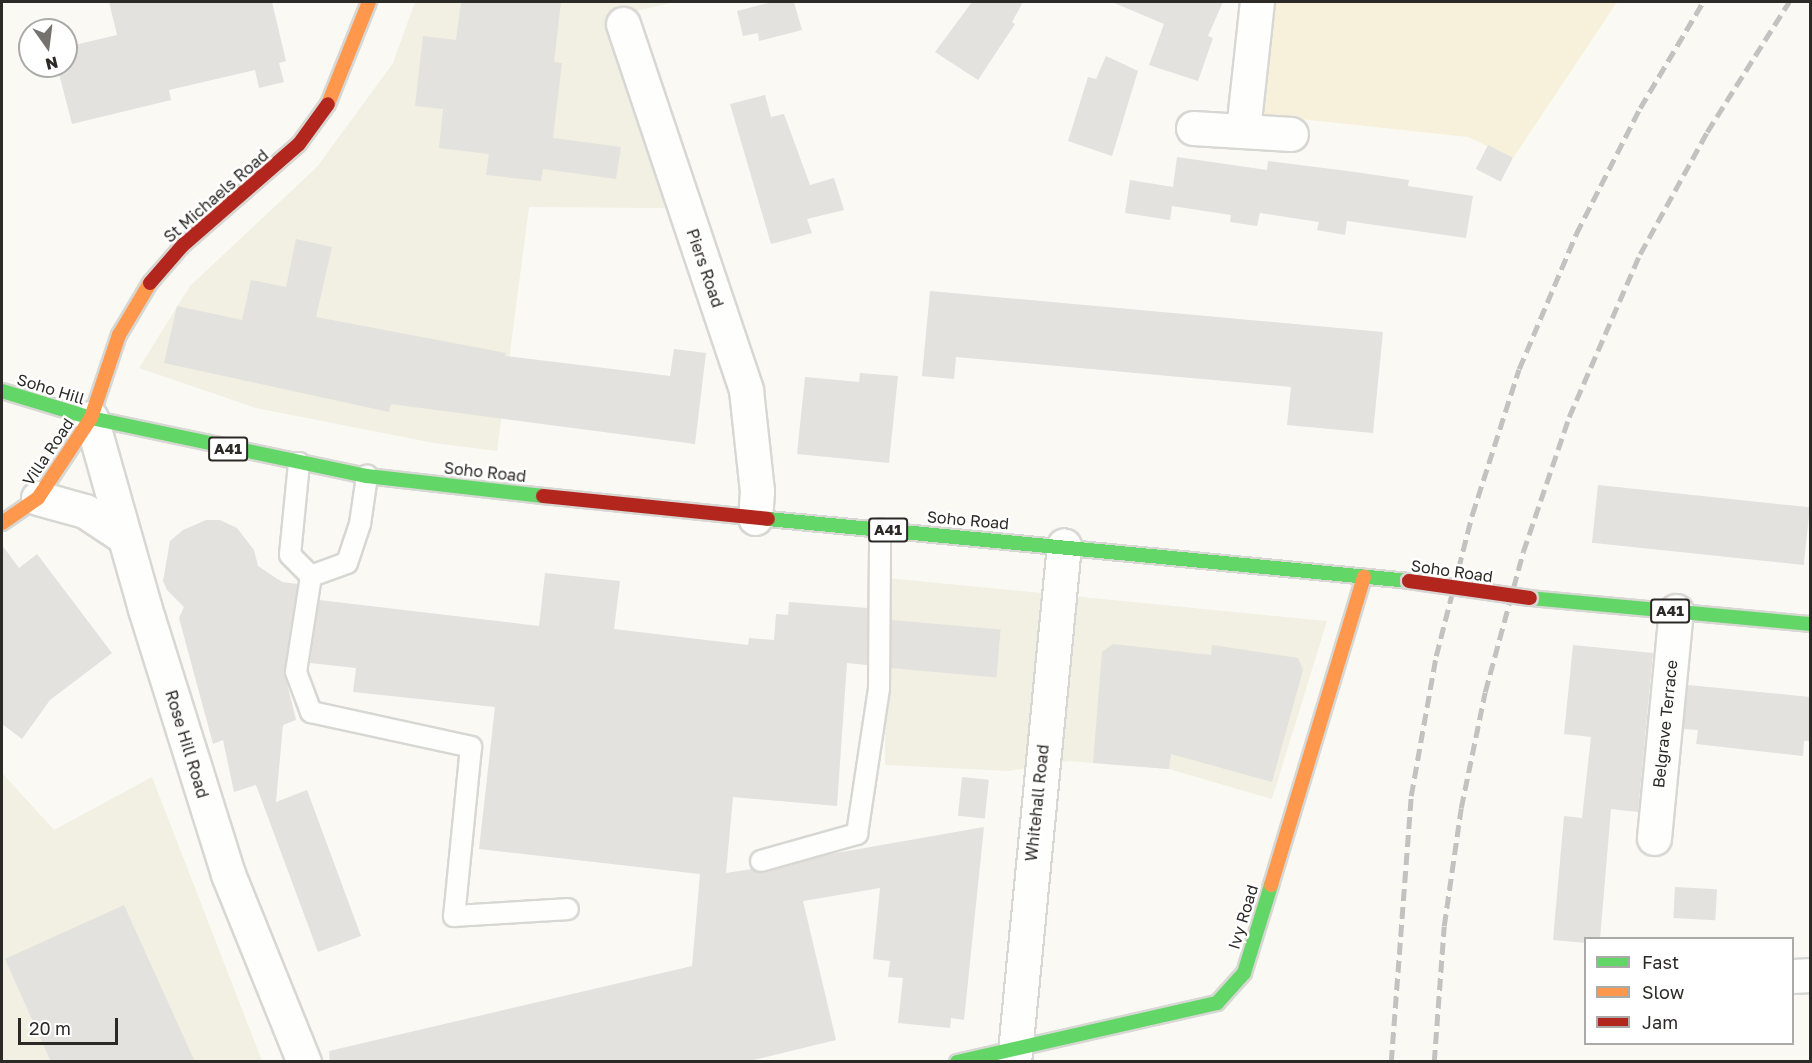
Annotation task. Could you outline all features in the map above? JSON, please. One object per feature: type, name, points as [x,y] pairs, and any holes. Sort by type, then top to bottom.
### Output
[{"type":"main road","name":"St Michaels Road","points":[[91,418],[119,335],[148,286],[182,246],[299,144],[327,107],[369,2]]},
{"type":"main road","name":"Soho Hill","points":[[2,391],[91,418]]},
{"type":"main road","name":"Soho Road","points":[[91,418],[367,476],[755,518],[1064,545],[1409,581],[1530,598],[1810,624]]},
{"type":"main road","name":"Villa Road","points":[[2,523],[38,498],[91,418]]},
{"type":"main road","name":"Ivy Road","points":[[957,1062],[1013,1055],[1217,1003],[1244,973],[1364,577]]},
{"type":"street","points":[[1243,130],[1257,2]]},
{"type":"street","name":"Piers Road","points":[[623,24],[746,390],[757,491],[755,518]]},
{"type":"street","points":[[1193,128],[1291,134]]},
{"type":"street","name":"Rose Hill Road","points":[[91,418],[124,537],[228,874],[304,1062]]},
{"type":"street","points":[[38,498],[85,511],[124,537]]},
{"type":"street","name":"Whitehall Road","points":[[1013,1055],[1064,545]]},
{"type":"street","name":"Belgrave Terrace","points":[[1654,838],[1676,611]]},
{"type":"street","points":[[1794,976],[1810,975]]},
{"type":"lane","points":[[299,463],[290,555],[310,576]]},
{"type":"lane","points":[[310,576],[347,563],[360,524],[367,476]]},
{"type":"lane","points":[[761,861],[857,834],[879,688],[880,529]]},
{"type":"lane","points":[[310,576],[296,672],[310,712],[471,747],[454,916],[568,909]]},
{"type":"shaded area","points":[[415,2],[675,2],[605,18],[665,208],[529,207],[497,451],[434,443],[256,408],[139,368],[190,286],[317,167],[393,63]]},
{"type":"shaded area","points":[[1275,2],[1617,2],[1513,158],[1468,137],[1263,115]]},
{"type":"shaded area","points":[[887,578],[1327,621],[1272,799],[1169,769],[1069,761],[1009,771],[885,765]]},
{"type":"shaded area","points":[[2,773],[54,830],[152,777],[262,1061],[2,1061]]},
{"type":"building","points":[[109,2],[272,2],[286,61],[279,63],[284,82],[259,88],[255,70],[169,90],[171,100],[72,124],[60,78],[78,78],[78,44],[117,35]]},
{"type":"building","points":[[461,2],[561,2],[554,62],[562,63],[553,138],[621,147],[616,179],[543,169],[541,181],[486,175],[489,154],[439,148],[443,109],[415,106],[423,36],[456,40]]},
{"type":"building","points":[[772,2],[794,2],[802,30],[759,41],[758,33],[743,36],[737,11]]},
{"type":"building","points":[[972,2],[1023,2],[1012,22],[1015,24],[978,80],[935,52]]},
{"type":"building","points":[[1112,2],[1223,2],[1208,36],[1213,38],[1198,81],[1149,65],[1164,24]]},
{"type":"building","points":[[1106,56],[1138,71],[1112,156],[1068,141],[1088,77],[1096,79]]},
{"type":"building","points":[[765,95],[771,117],[784,114],[810,185],[834,178],[844,210],[807,219],[812,233],[771,244],[730,104]]},
{"type":"building","points":[[1488,145],[1513,158],[1501,182],[1476,169]]},
{"type":"building","points":[[1177,157],[1267,170],[1268,161],[1355,172],[1409,180],[1408,186],[1473,196],[1466,238],[1347,221],[1345,235],[1317,230],[1319,222],[1260,213],[1257,226],[1230,222],[1231,215],[1172,206],[1170,220],[1125,213],[1130,180],[1173,187]]},
{"type":"building","points":[[296,239],[332,247],[316,317],[506,353],[505,356],[670,376],[674,349],[706,353],[695,444],[391,404],[389,412],[164,363],[177,306],[242,320],[251,280],[286,287]]},
{"type":"building","points":[[930,291],[1383,332],[1373,433],[1287,425],[1291,387],[956,357],[954,379],[922,376]]},
{"type":"building","points":[[860,373],[898,376],[889,463],[797,454],[805,377],[859,382]]},
{"type":"building","points":[[1598,485],[1810,507],[1804,565],[1592,543]]},
{"type":"building","points":[[206,520],[220,520],[237,528],[254,550],[258,566],[282,582],[298,584],[284,671],[296,720],[283,725],[276,802],[307,790],[361,936],[318,952],[256,785],[234,792],[223,740],[213,744],[179,618],[184,607],[167,590],[163,581],[170,541],[183,530]]},
{"type":"building","points":[[2,545],[19,568],[37,554],[112,653],[50,700],[22,739],[2,724]]},
{"type":"building","points":[[545,573],[620,581],[614,629],[748,645],[749,638],[774,640],[776,614],[788,615],[789,602],[868,608],[867,665],[847,663],[837,806],[733,797],[726,873],[752,869],[764,873],[825,855],[984,827],[964,1020],[951,1018],[950,1028],[898,1023],[903,978],[888,977],[890,961],[873,959],[880,888],[803,901],[836,1040],[745,1062],[330,1062],[329,1051],[692,966],[700,874],[479,849],[495,707],[353,692],[356,668],[310,663],[319,600],[539,626]]},
{"type":"building","points":[[891,620],[1001,630],[996,677],[887,668]]},
{"type":"building","points":[[1113,644],[1211,655],[1212,645],[1298,658],[1303,670],[1272,782],[1171,754],[1169,769],[1093,763],[1102,652]]},
{"type":"building","points":[[1573,645],[1653,653],[1638,812],[1611,809],[1600,937],[1584,937],[1584,943],[1553,940],[1564,816],[1582,818],[1591,737],[1564,734]]},
{"type":"building","points":[[1688,685],[1810,697],[1810,741],[1804,741],[1803,756],[1696,744],[1698,730],[1683,729]]},
{"type":"building","points":[[962,777],[989,780],[985,819],[958,816]]},
{"type":"building","points":[[1675,887],[1717,889],[1715,920],[1673,918]]},
{"type":"building","points":[[124,905],[195,1062],[51,1062],[5,959]]},
{"type":"railway","points":[[1391,1062],[1411,796],[1436,656],[1472,515],[1519,369],[1576,234],[1640,108],[1703,2]]},
{"type":"railway","points":[[1434,1062],[1444,926],[1461,808],[1485,692],[1523,552],[1569,417],[1640,254],[1707,132],[1789,2]]},
{"type":"traffic: fast","points":[[2,391],[91,418],[367,476],[543,496]]},
{"type":"traffic: fast","points":[[768,519],[1409,581]]},
{"type":"traffic: fast","points":[[1530,598],[1810,624]]},
{"type":"traffic: fast","points":[[957,1062],[1217,1003],[1244,973],[1271,885]]},
{"type":"traffic: slow","points":[[328,104],[369,2]]},
{"type":"traffic: slow","points":[[2,523],[38,498],[91,418],[119,335],[150,283]]},
{"type":"traffic: slow","points":[[1271,885],[1364,577]]},
{"type":"traffic: jam","points":[[150,283],[182,246],[299,144],[328,104]]},
{"type":"traffic: jam","points":[[543,496],[768,519]]},
{"type":"traffic: jam","points":[[1409,581],[1530,598]]}]
